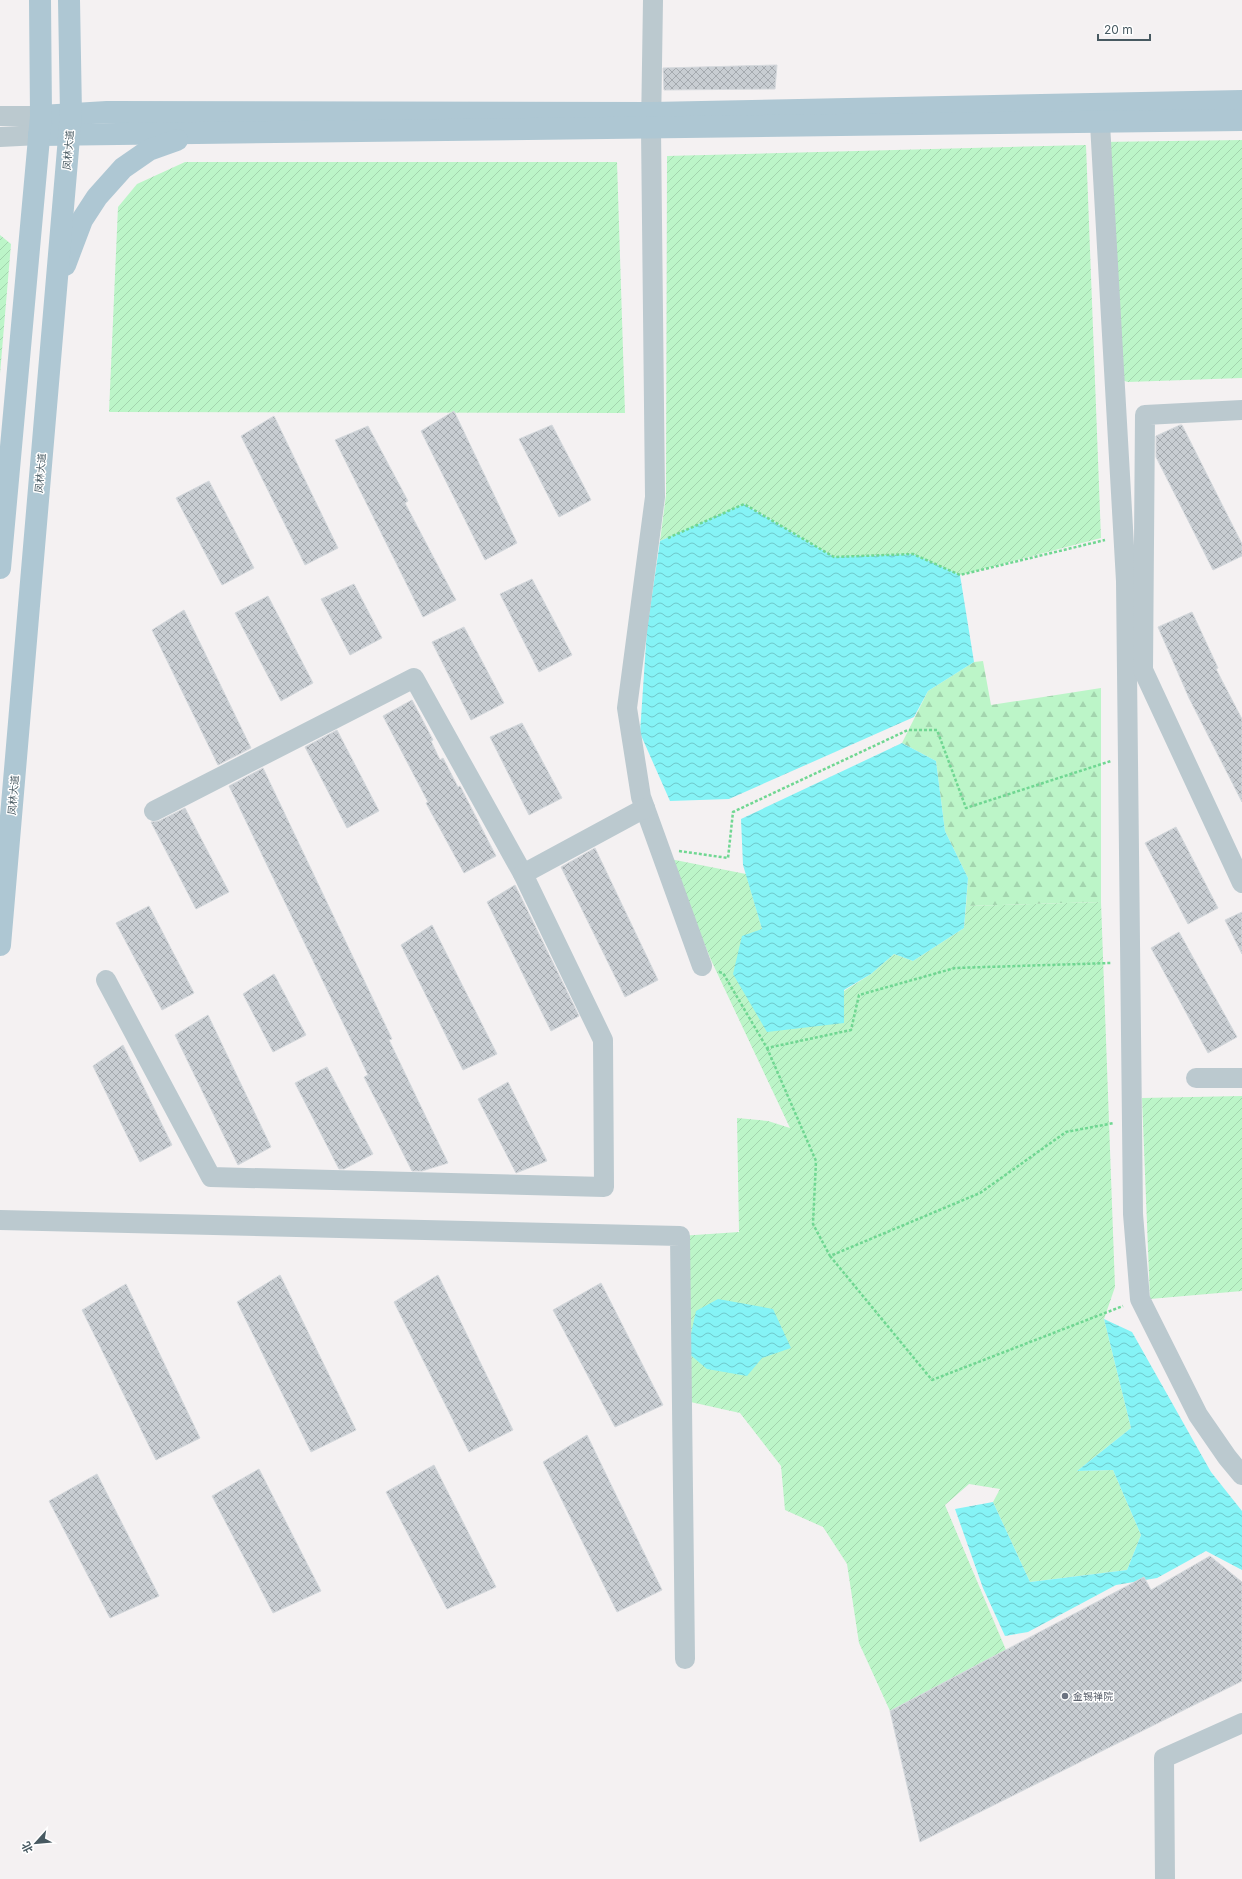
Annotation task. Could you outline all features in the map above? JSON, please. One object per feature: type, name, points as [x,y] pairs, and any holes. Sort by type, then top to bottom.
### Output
[{"type":"main road","points":[[0,568],[40,126],[40,0]]},
{"type":"main road","name":"凤林大道","points":[[0,945],[70,125],[69,0]]},
{"type":"main road","points":[[40,126],[70,125],[196,134],[652,121],[1099,113],[1242,101]]},
{"type":"main road","points":[[70,125],[107,112],[652,121]]},
{"type":"main road","points":[[1099,113],[1242,120]]},
{"type":"main road","points":[[56,288],[82,220],[97,197],[123,168],[148,150],[196,134]]},
{"type":"street","points":[[653,0],[652,121],[655,497],[627,708],[641,796],[702,966]]},
{"type":"street","points":[[1099,113],[1123,535],[1143,670],[1242,883]]},
{"type":"street","points":[[0,116],[40,126]]},
{"type":"street","points":[[0,137],[40,126]]},
{"type":"street","points":[[1242,410],[1145,415],[1127,756],[1133,1214],[1140,1299],[1198,1415],[1227,1457],[1242,1475]]},
{"type":"street","points":[[106,980],[211,1177],[604,1187],[603,1040],[523,874],[414,678],[154,811]]},
{"type":"street","points":[[523,874],[645,808]]},
{"type":"street","points":[[1196,1078],[1242,1078]]},
{"type":"street","points":[[0,1220],[680,1236],[685,1659]]},
{"type":"street","points":[[1165,1879],[1164,1758],[1242,1723]]},
{"type":"path","points":[[648,546],[744,504],[834,557],[913,554],[960,575],[1123,535]]},
{"type":"path","points":[[659,848],[728,858],[734,812],[908,730],[938,730],[966,808],[1127,756]]},
{"type":"path","points":[[767,1048],[851,1030],[859,995],[954,968],[1129,963]]},
{"type":"path","points":[[702,966],[723,973],[767,1048],[816,1161],[813,1224],[830,1256],[932,1380],[1140,1299]]},
{"type":"path","points":[[830,1256],[980,1193],[1066,1132],[1132,1119]]},
{"type":"green space","points":[[1242,140],[1242,378],[1128,382],[1114,378],[1100,142]]},
{"type":"green space","points":[[1086,145],[1101,538],[960,575],[913,554],[834,557],[745,504],[660,541],[666,495],[667,156]]},
{"type":"green space","points":[[185,162],[617,162],[625,413],[109,412],[118,207],[137,184]]},
{"type":"green space","points":[[0,235],[11,244],[0,374]]},
{"type":"green space","points":[[983,661],[991,705],[1101,688],[1101,902],[966,906],[968,878],[945,831],[936,761],[902,743],[928,691],[974,662]]},
{"type":"green space","points":[[670,859],[746,874],[762,929],[844,991],[871,974],[894,954],[913,961],[964,928],[966,906],[1101,902],[1115,1287],[1104,1319],[1131,1428],[1077,1471],[1113,1470],[1141,1535],[1127,1570],[1030,1582],[993,1502],[1000,1489],[969,1484],[945,1505],[1006,1650],[890,1711],[859,1643],[847,1564],[823,1527],[785,1510],[781,1466],[740,1413],[686,1401],[680,1236],[739,1232],[737,1118],[768,1121],[790,1128],[711,960]]},
{"type":"green space","points":[[1242,1096],[1242,1291],[1150,1299],[1142,1098]]},
{"type":"water","points":[[744,504],[834,557],[913,554],[960,575],[974,662],[928,691],[914,717],[729,799],[670,801],[640,733],[647,629],[660,541]]},
{"type":"water","points":[[902,743],[936,761],[945,831],[968,878],[964,928],[913,961],[894,954],[871,974],[844,990],[844,1023],[767,1032],[733,974],[742,936],[762,929],[743,865],[741,819]]},
{"type":"water","points":[[718,1299],[773,1309],[791,1348],[762,1358],[747,1376],[707,1369],[687,1352],[696,1311]]},
{"type":"water","points":[[1104,1319],[1132,1332],[1211,1472],[1242,1511],[1242,1570],[1206,1551],[1157,1578],[1116,1585],[1028,1632],[1005,1636],[983,1588],[955,1509],[993,1502],[1030,1582],[1127,1570],[1141,1535],[1113,1470],[1077,1471],[1131,1428]]},
{"type":"building","points":[[777,65],[775,89],[664,90],[663,68]]},
{"type":"building","points":[[454,411],[517,543],[485,560],[421,431]]},
{"type":"building","points":[[274,416],[338,548],[305,565],[241,436]]},
{"type":"building","points":[[552,425],[591,500],[559,517],[519,439]]},
{"type":"building","points":[[1182,425],[1242,544],[1242,556],[1213,570],[1156,457],[1156,436]]},
{"type":"building","points":[[368,426],[408,501],[405,503],[456,600],[423,617],[335,440]]},
{"type":"building","points":[[209,481],[254,568],[222,585],[176,498]]},
{"type":"building","points":[[532,579],[572,655],[539,672],[500,594]]},
{"type":"building","points":[[354,584],[382,638],[350,655],[321,599]]},
{"type":"building","points":[[268,596],[313,683],[281,701],[235,613]]},
{"type":"building","points":[[184,610],[251,748],[218,765],[152,630]]},
{"type":"building","points":[[1192,612],[1218,668],[1216,669],[1242,719],[1242,802],[1189,698],[1158,627]]},
{"type":"building","points":[[464,627],[504,703],[471,720],[432,642]]},
{"type":"building","points":[[412,700],[433,740],[431,741],[440,760],[443,758],[458,787],[460,786],[496,856],[464,873],[426,803],[428,802],[383,716]]},
{"type":"building","points":[[522,723],[562,798],[529,815],[490,737]]},
{"type":"building","points":[[337,730],[379,811],[347,828],[305,747]]},
{"type":"building","points":[[263,768],[392,1039],[389,1040],[448,1163],[422,1171],[412,1171],[364,1077],[368,1075],[229,786]]},
{"type":"building","points":[[185,808],[229,892],[196,909],[151,822],[159,821]]},
{"type":"building","points":[[1176,827],[1218,908],[1188,924],[1145,843]]},
{"type":"building","points":[[595,848],[658,980],[625,997],[561,867]]},
{"type":"building","points":[[515,885],[579,1016],[551,1031],[487,902]]},
{"type":"building","points":[[149,906],[194,993],[162,1010],[116,923]]},
{"type":"building","points":[[1242,912],[1242,954],[1225,920]]},
{"type":"building","points":[[432,925],[497,1054],[463,1070],[401,945]]},
{"type":"building","points":[[1179,932],[1237,1037],[1208,1053],[1151,948]]},
{"type":"building","points":[[274,974],[306,1035],[273,1052],[243,994]]},
{"type":"building","points":[[208,1015],[271,1147],[238,1165],[175,1035]]},
{"type":"building","points":[[123,1045],[172,1145],[140,1162],[93,1066]]},
{"type":"building","points":[[327,1067],[373,1154],[344,1169],[339,1169],[295,1083]]},
{"type":"building","points":[[508,1082],[547,1161],[516,1173],[478,1099]]},
{"type":"building","points":[[280,1275],[356,1430],[311,1452],[237,1302]]},
{"type":"building","points":[[438,1275],[513,1430],[469,1452],[394,1302]]},
{"type":"building","points":[[601,1283],[663,1405],[615,1427],[553,1310]]},
{"type":"building","points":[[126,1284],[200,1438],[156,1460],[82,1310]]},
{"type":"building","points":[[587,1435],[662,1590],[617,1612],[543,1462]]},
{"type":"building","points":[[434,1465],[496,1587],[447,1609],[386,1492]]},
{"type":"building","points":[[259,1469],[321,1591],[273,1613],[212,1496]]},
{"type":"building","points":[[97,1474],[159,1596],[110,1618],[49,1501]]},
{"type":"building","name":"金锡禅院","points":[[1210,1556],[1242,1582],[1242,1681],[920,1842],[890,1711],[1144,1577],[1151,1590]]},
{"type":"place","name":"金锡禅院","points":[[1065,1696]]}]
